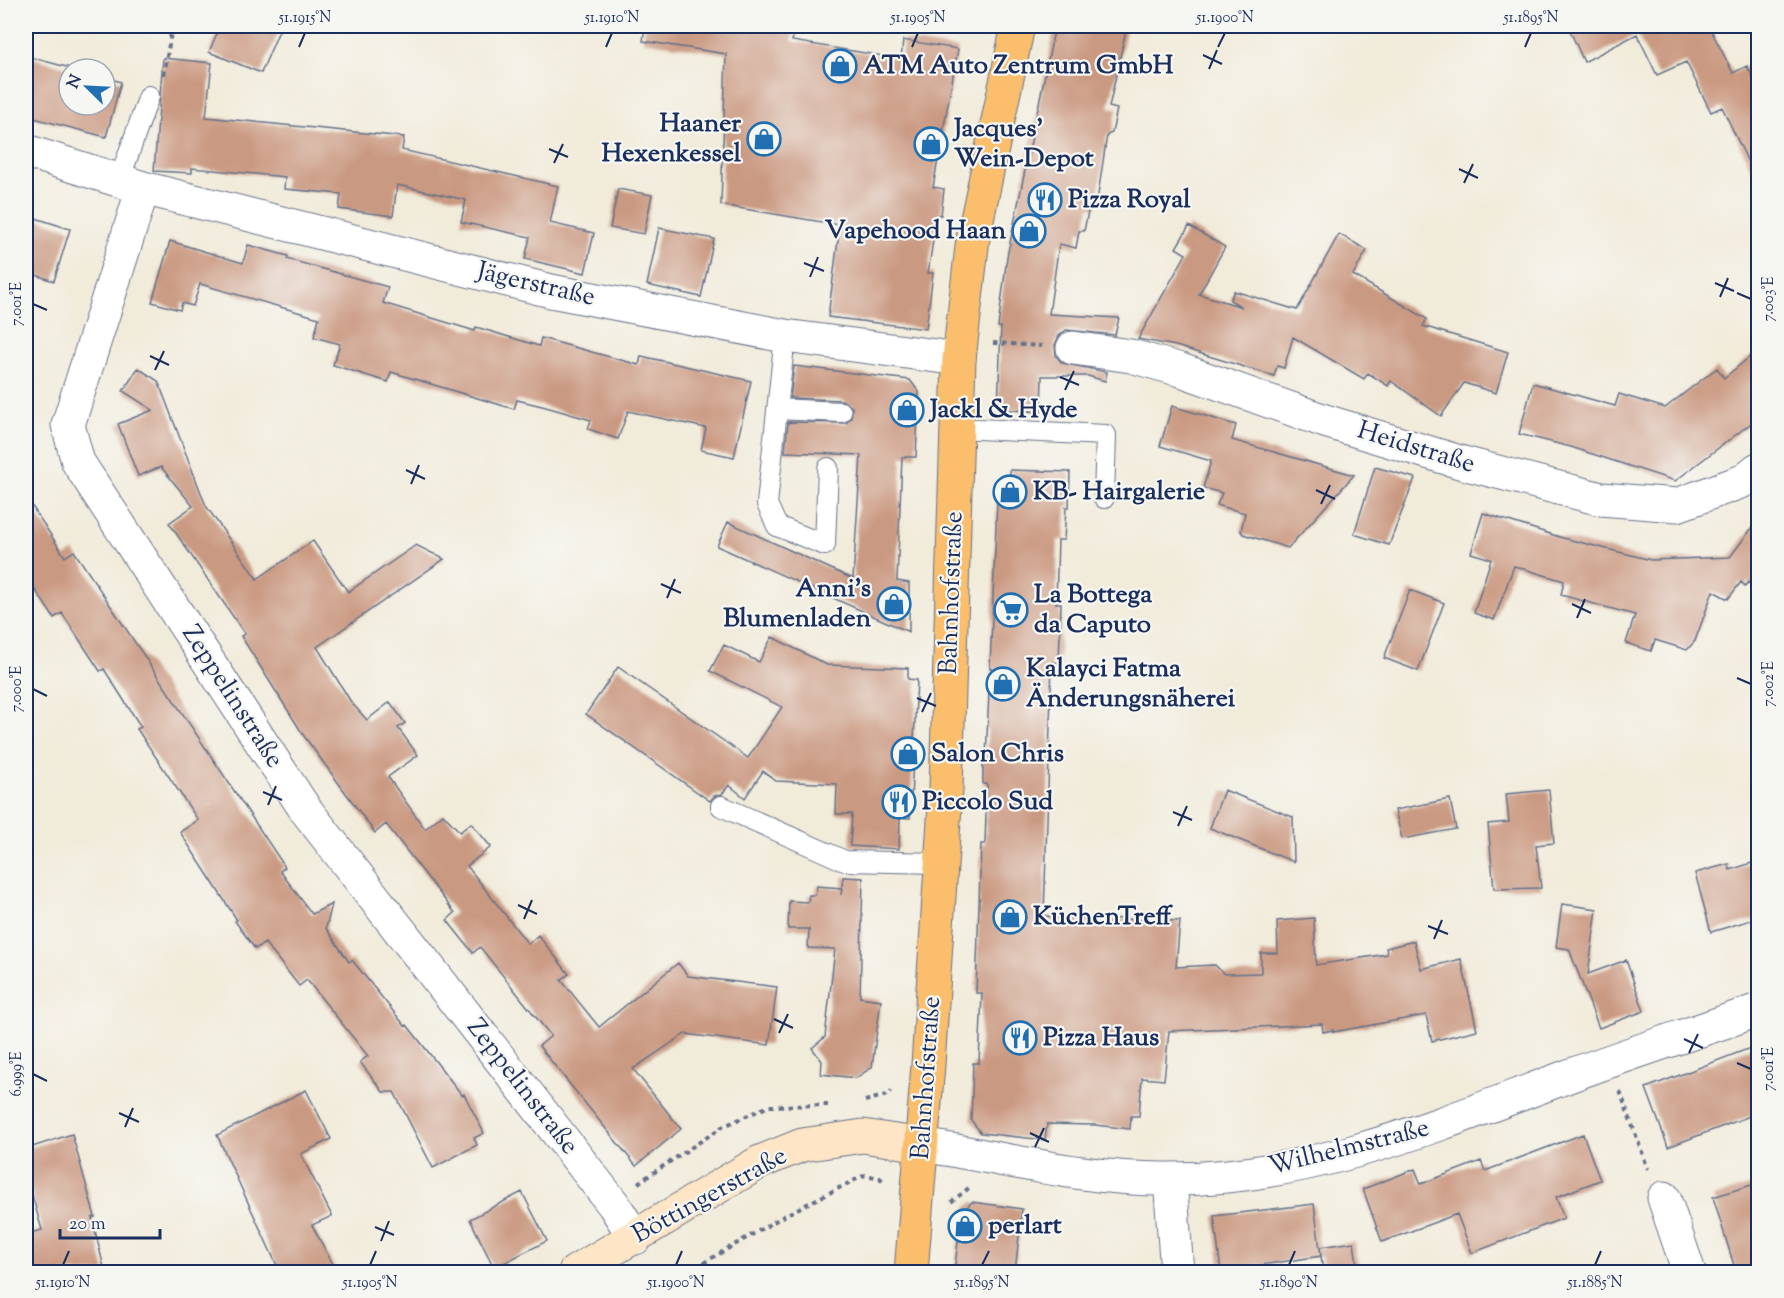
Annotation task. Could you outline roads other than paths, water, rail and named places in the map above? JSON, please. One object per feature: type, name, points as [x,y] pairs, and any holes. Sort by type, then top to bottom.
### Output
[{"type":"main road","name":"Bahnhofstraße","points":[[911,1272],[941,864],[960,351],[973,238],[1018,26]]},
{"type":"main road","name":"Böttingerstraße","points":[[576,1272],[760,1162],[802,1145],[863,1136],[922,1145]]},
{"type":"street","name":"Jägerstraße","points":[[26,151],[131,185],[551,291],[785,336],[960,351]]},
{"type":"street","name":"Zeppelinstraße","points":[[131,185],[68,425],[78,462],[305,809],[614,1205],[635,1238]]},
{"type":"street","name":"Heidstraße","points":[[1073,348],[1131,356],[1181,370],[1325,421],[1463,463],[1601,500],[1677,505],[1743,481],[1758,469]]},
{"type":"street","name":"Wilhelmstraße","points":[[922,1145],[1086,1174],[1170,1179],[1286,1170],[1410,1136],[1609,1061],[1758,1010]]},
{"type":"street","points":[[1170,1179],[1177,1272]]},
{"type":"street","points":[[1658,1189],[1689,1272]]},
{"type":"lane","points":[[131,185],[149,96]]},
{"type":"lane","points":[[785,336],[767,504],[777,526],[825,545],[828,468]]},
{"type":"lane","points":[[777,409],[841,412]]},
{"type":"lane","points":[[957,428],[1106,435],[1104,498]]},
{"type":"lane","points":[[721,806],[845,861],[941,864]]},
{"type":"place","name":"ATM Auto Zentrum GmbH","points":[[840,66]]},
{"type":"place","name":"Haaner Hexenkessel","points":[[764,139]]},
{"type":"place","name":"Jacques' Wein-Depot","points":[[931,144]]},
{"type":"place","name":"Pizza Royal","points":[[1045,200]]},
{"type":"place","name":"Vapehood Haan","points":[[1029,231]]},
{"type":"place","name":"Jackl & Hyde","points":[[907,410]]},
{"type":"place","name":"KB- Hairgalerie","points":[[1010,492]]},
{"type":"place","name":"Anni's Blumenladen","points":[[894,604]]},
{"type":"place","name":"La Bottega da Caputo","points":[[1011,610]]},
{"type":"place","name":"Kalayci Fatma Änderungsnäherei","points":[[1003,684]]},
{"type":"place","name":"Salon Chris","points":[[908,754]]},
{"type":"place","name":"Piccolo Sud","points":[[899,802]]},
{"type":"place","name":"KüchenTreff","points":[[1010,917]]},
{"type":"place","name":"Pizza Haus","points":[[1020,1038]]},
{"type":"place","name":"perlart","points":[[965,1226]]}]
